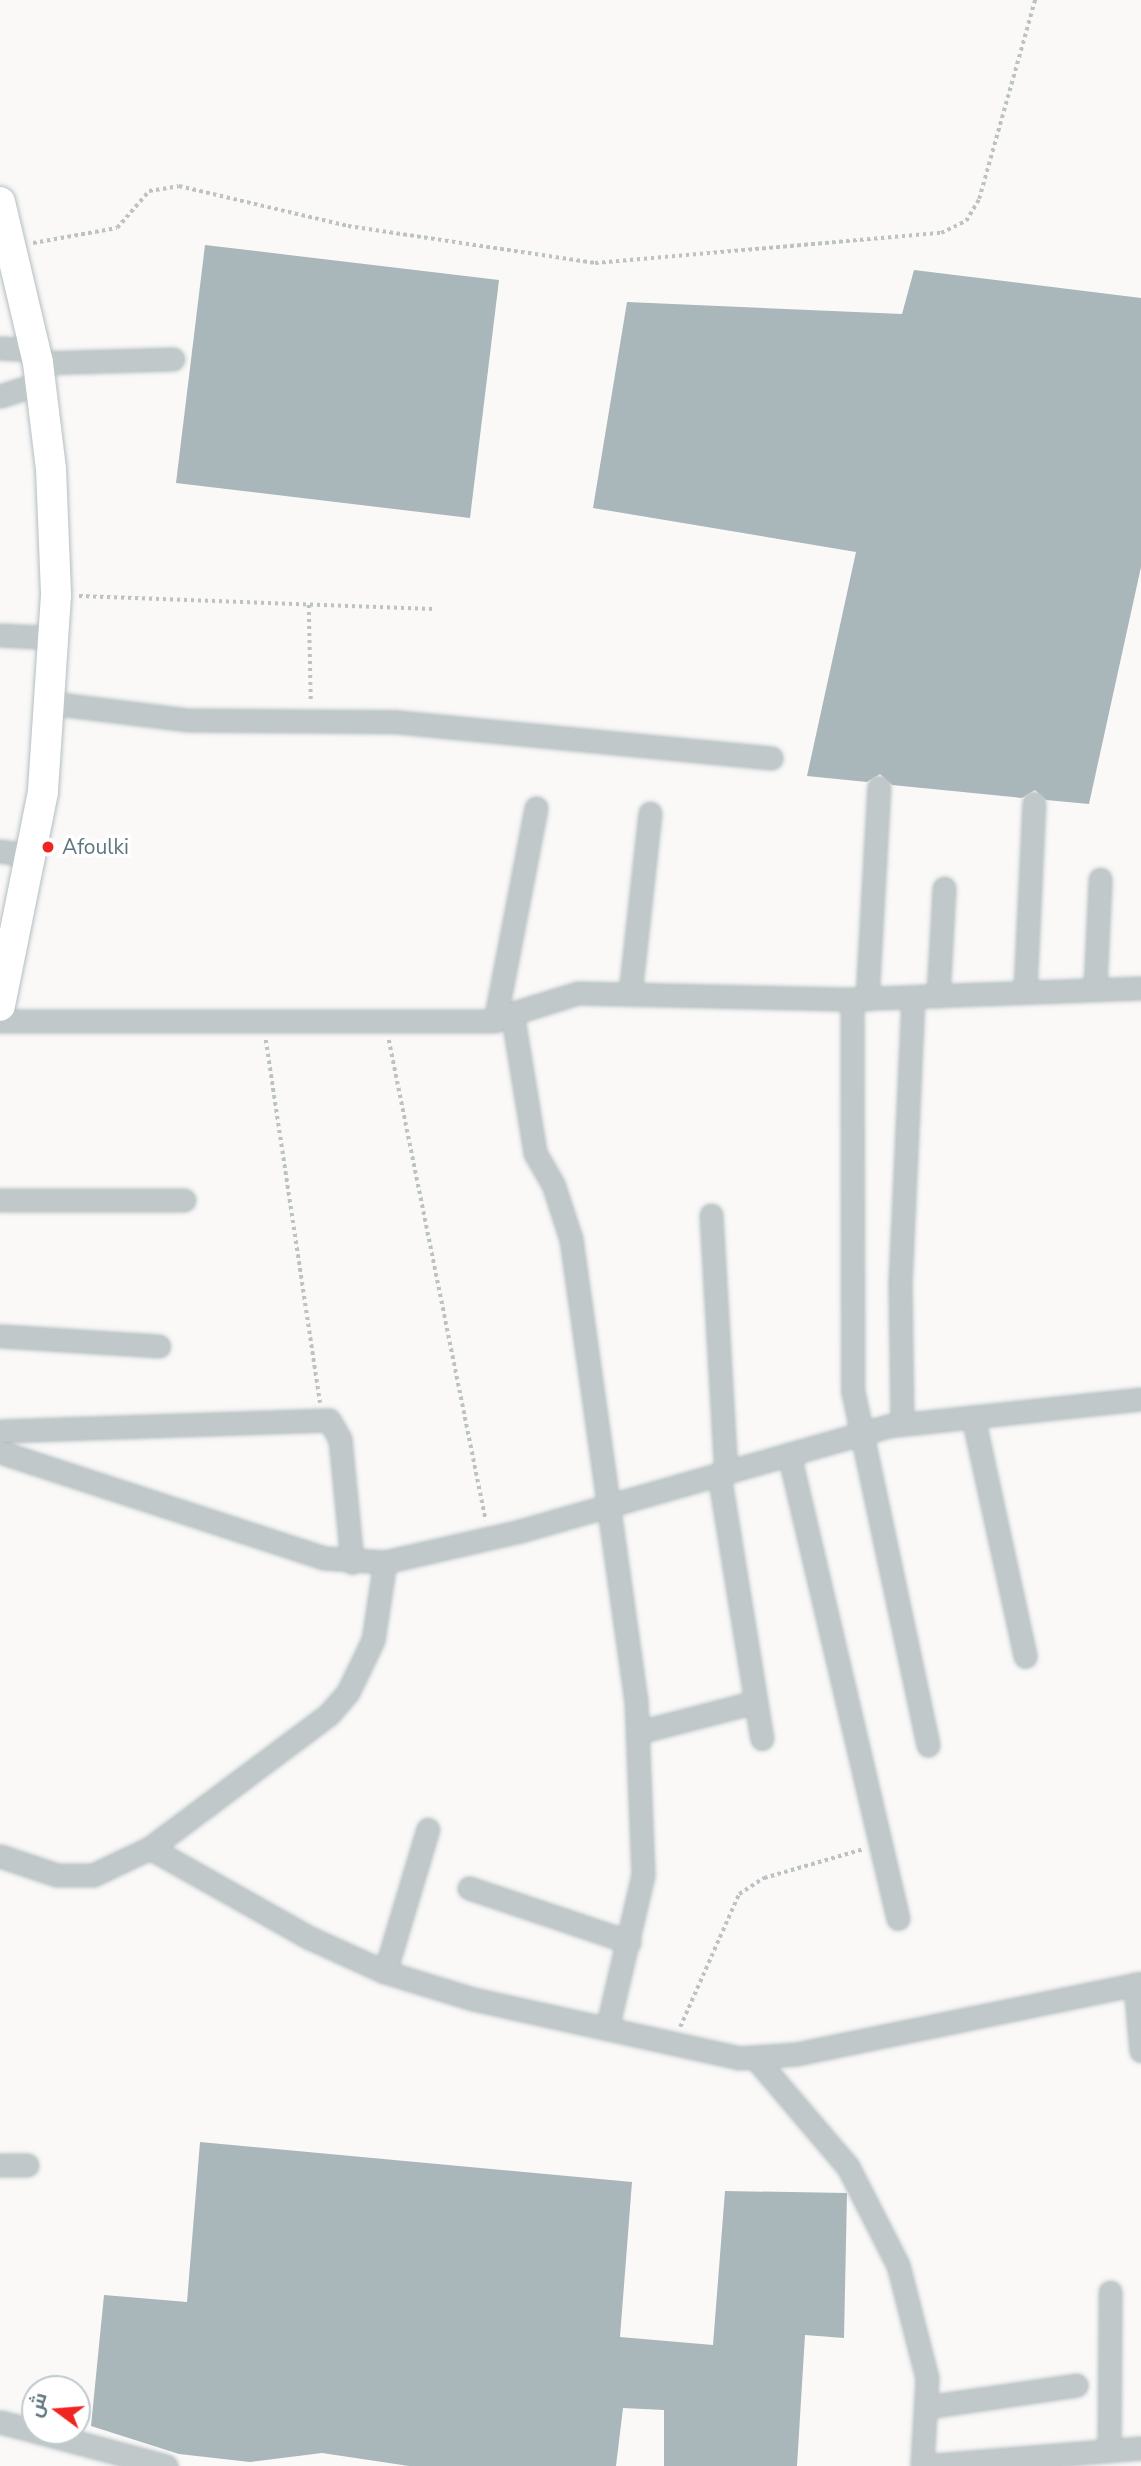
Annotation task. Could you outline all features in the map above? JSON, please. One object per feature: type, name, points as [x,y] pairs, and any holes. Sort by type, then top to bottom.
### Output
[{"type":"main road","points":[[0,202],[16,369],[38,519],[39,637],[9,853],[0,947]]},
{"type":"main road","points":[[0,1006],[33,852],[50,702],[56,595],[51,469],[16,369]]},
{"type":"street","points":[[16,369],[173,359]]},
{"type":"street","points":[[0,635],[39,637]]},
{"type":"street","points":[[50,702],[188,720],[411,723],[771,758]]},
{"type":"street","points":[[879,788],[860,999],[852,1378],[928,1745]]},
{"type":"street","points":[[1026,991],[1034,803]]},
{"type":"street","points":[[536,808],[504,1019],[535,1153],[553,1184],[571,1239],[610,1505],[639,1732],[643,1875],[607,2029]]},
{"type":"street","points":[[630,993],[650,813]]},
{"type":"street","points":[[1095,987],[1100,878]]},
{"type":"street","points":[[938,996],[944,888]]},
{"type":"street","points":[[0,1021],[384,1022],[504,1019],[555,998],[630,993],[860,999],[1095,987],[1141,988]]},
{"type":"street","points":[[902,1424],[900,1284],[913,997]]},
{"type":"street","points":[[0,1200],[184,1200]]},
{"type":"street","points":[[711,1214],[722,1473],[762,1739]]},
{"type":"street","points":[[0,1336],[159,1346]]},
{"type":"street","points":[[0,1452],[279,1545],[352,1562],[385,1562],[489,1539],[902,1424],[1141,1399]]},
{"type":"street","points":[[973,1417],[1025,1656]]},
{"type":"street","points":[[0,1431],[323,1419],[336,1426],[340,1439],[352,1562]]},
{"type":"street","points":[[789,1454],[898,1918]]},
{"type":"street","points":[[0,1856],[81,1878],[150,1848],[329,1714],[348,1692],[373,1640],[385,1562]]},
{"type":"street","points":[[639,1732],[755,1702]]},
{"type":"street","points":[[385,1972],[428,1829]]},
{"type":"street","points":[[150,1848],[310,1938],[385,1972],[672,2045],[757,2060],[1138,1983],[1141,2051]]},
{"type":"street","points":[[469,1888],[629,1942]]},
{"type":"street","points":[[757,2060],[817,2125],[874,2211],[918,2330],[926,2407],[922,2466],[1141,2448]]},
{"type":"street","points":[[0,2165],[27,2165]]},
{"type":"street","points":[[1109,2450],[1110,2292]]},
{"type":"street","points":[[926,2407],[1076,2385]]},
{"type":"street","points":[[0,2422],[21,2427]]},
{"type":"street","points":[[87,2445],[166,2466]]},
{"type":"path","points":[[6,251],[117,228],[149,191],[179,186],[348,226],[595,263],[942,233],[966,221],[979,199],[1035,0]]},
{"type":"path","points":[[56,595],[433,610]]},
{"type":"path","points":[[309,605],[311,721]]},
{"type":"path","points":[[263,1020],[323,1419]]},
{"type":"path","points":[[384,1022],[489,1539]]},
{"type":"path","points":[[672,2045],[739,1894],[764,1878],[879,1843]]},
{"type":"building","points":[[205,245],[499,280],[470,518],[176,483]]},
{"type":"building","points":[[914,270],[1141,298],[1141,567],[1089,804],[1046,800],[1035,790],[1022,798],[892,785],[880,774],[867,782],[807,776],[856,552],[593,508],[627,302],[902,314]]},
{"type":"building","points":[[200,2142],[632,2182],[620,2337],[713,2345],[725,2191],[847,2193],[844,2338],[805,2335],[797,2466],[664,2466],[664,2410],[623,2408],[616,2466],[409,2466],[322,2453],[250,2462],[179,2454],[91,2426],[104,2295],[187,2302]]},
{"type":"place","name":"Afoulki","points":[[48,847]]}]
